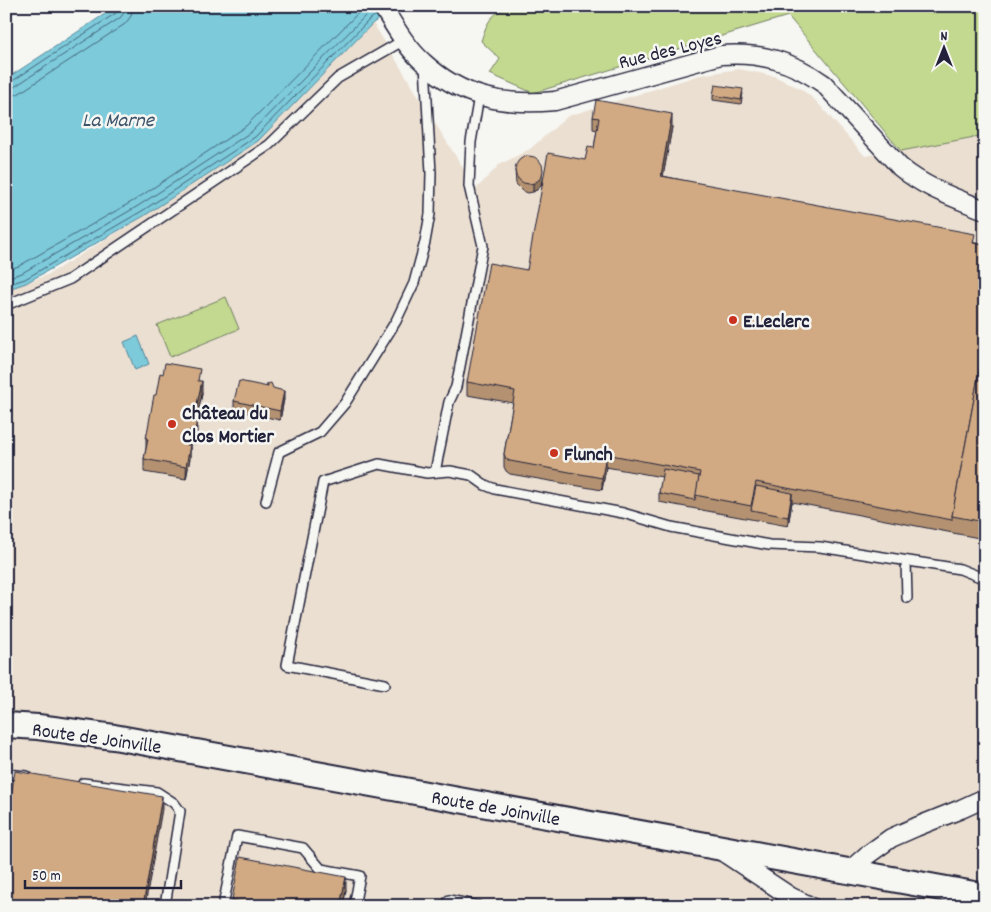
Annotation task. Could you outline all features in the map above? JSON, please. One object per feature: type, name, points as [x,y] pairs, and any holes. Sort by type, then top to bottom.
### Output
[{"type":"main road","name":"Route de Joinville","points":[[6,725],[38,727],[114,737],[985,896]]},
{"type":"street","name":"Rue des Loyes","points":[[385,11],[404,40],[425,64],[440,76],[480,96],[514,102],[555,101],[721,55],[738,54],[773,59],[793,66],[824,84],[900,167],[913,178],[943,193],[985,210]]},
{"type":"street","points":[[849,872],[866,856],[891,838],[985,798]]},
{"type":"street","points":[[715,847],[791,896],[810,906]]},
{"type":"lane","points":[[6,305],[70,279],[269,145],[338,78],[404,40]]},
{"type":"lane","points":[[266,500],[280,452],[320,432],[346,404],[396,321],[414,283],[430,214],[431,165],[425,64]]},
{"type":"lane","points":[[435,472],[449,402],[456,387],[483,246],[469,186],[471,142],[480,96]]},
{"type":"lane","points":[[385,684],[287,666],[323,482],[379,464],[427,473],[450,471],[471,475],[485,485],[495,489],[623,513],[671,527],[769,545],[820,547],[960,569],[985,579]]},
{"type":"lane","points":[[906,561],[907,598]]},
{"type":"lane","points":[[6,774],[34,777]]},
{"type":"lane","points":[[72,782],[156,792],[174,803],[180,811],[165,906]]},
{"type":"lane","points":[[223,906],[237,836],[304,848],[320,869],[360,876],[354,906]]},
{"type":"lane","points":[[448,906],[449,900],[478,906]]},
{"type":"shaded area","points":[[373,23],[476,189],[499,165],[530,149],[568,116],[700,75],[739,69],[774,76],[801,89],[815,100],[865,156],[985,134],[985,906],[6,906],[6,290],[49,274],[144,216],[258,141]]},
{"type":"green space","points":[[510,6],[985,6],[985,135],[901,151],[788,16],[533,93],[490,74],[500,59],[481,41],[490,20],[498,12]]},
{"type":"green space","points":[[226,297],[239,329],[170,357],[157,325]]},
{"type":"water","name":"La Marne","points":[[117,6],[405,6],[394,9],[373,23],[258,141],[144,216],[26,283],[6,290],[6,79]]},
{"type":"water","points":[[138,336],[149,364],[135,370],[124,342]]},
{"type":"building","points":[[715,85],[743,89],[741,100],[713,95]]},
{"type":"building","name":"E.Leclerc","points":[[596,100],[672,114],[661,176],[975,234],[973,243],[985,245],[985,340],[952,520],[756,482],[751,506],[695,495],[700,472],[606,454],[602,478],[506,459],[504,454],[515,391],[467,382],[489,263],[527,270],[548,153],[585,160],[588,147],[594,148],[599,118],[593,117]]},
{"type":"building","points":[[529,156],[539,160],[543,170],[539,180],[529,184],[519,180],[515,170],[519,160]]},
{"type":"building","points":[[985,340],[985,490],[979,521],[952,516]]},
{"type":"building","name":"Château du Clos Mortier","points":[[165,363],[200,369],[198,381],[202,381],[192,419],[197,420],[195,431],[190,430],[187,445],[190,445],[186,467],[144,459],[154,395],[156,395],[160,373],[163,374]]},
{"type":"building","points":[[239,381],[268,387],[267,384],[271,383],[273,388],[284,391],[280,411],[234,401]]},
{"type":"building","points":[[663,469],[699,476],[695,500],[659,493]]},
{"type":"building","points":[[756,486],[792,493],[788,517],[751,510]]},
{"type":"building","points":[[15,771],[162,796],[143,906],[6,906],[6,826]]},
{"type":"building","points":[[240,857],[346,877],[340,906],[263,906],[232,900]]},
{"type":"place","name":"E.Leclerc","points":[[733,320]]},
{"type":"place","name":"Château du Clos Mortier","points":[[172,424]]},
{"type":"place","name":"Flunch","points":[[554,453]]}]
